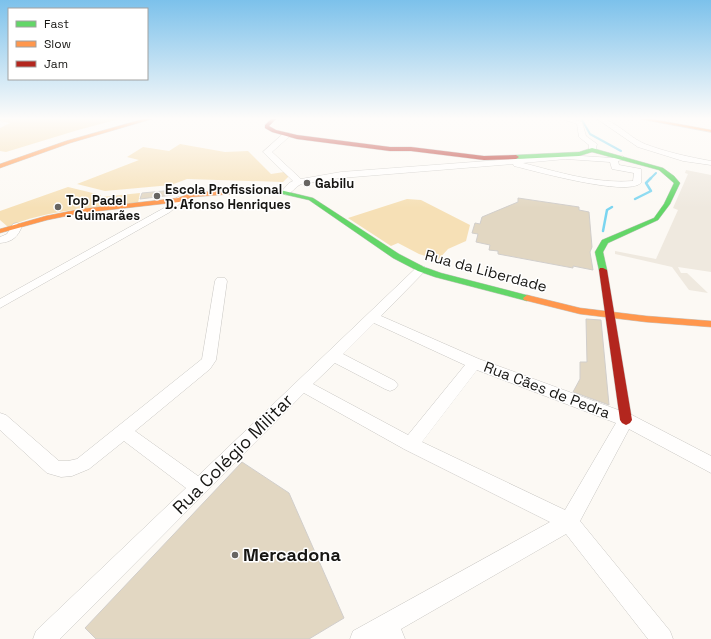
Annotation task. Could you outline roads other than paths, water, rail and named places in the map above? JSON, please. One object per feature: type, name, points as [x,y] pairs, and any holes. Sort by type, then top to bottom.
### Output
[{"type":"main road","points":[[0,163],[44,148]]},
{"type":"main road","points":[[0,166],[52,148]]},
{"type":"main road","points":[[381,148],[411,149],[484,158],[572,154],[592,150],[617,159],[661,169],[672,176],[677,183],[667,204],[656,219],[605,242],[599,252],[626,420]]},
{"type":"main road","name":"Rua da Liberdade","points":[[17,226],[81,211],[179,200],[191,195],[245,191],[286,192],[311,199],[396,256],[421,269],[438,275],[580,311],[711,324]]},
{"type":"street","points":[[272,148],[267,152],[298,182]]},
{"type":"street","points":[[650,148],[686,159],[711,163]]},
{"type":"street","points":[[286,192],[292,184],[298,182],[349,174],[566,157],[617,159],[615,167],[638,171],[637,183],[616,185],[565,176],[510,162]]},
{"type":"street","points":[[0,304],[167,210],[179,200]]},
{"type":"street","points":[[2,239],[15,233],[17,226]]},
{"type":"street","name":"Rua Colégio Militar","points":[[44,639],[421,269]]},
{"type":"street","points":[[0,420],[53,467],[60,470],[70,470],[83,464],[206,365],[209,360],[221,281]]},
{"type":"street","points":[[372,317],[474,363]]},
{"type":"street","points":[[332,355],[390,385]]},
{"type":"street","name":"Rua Cães de Pedra","points":[[410,444],[474,363],[626,420],[711,465]]},
{"type":"street","points":[[302,385],[410,444],[569,522],[662,639]]},
{"type":"street","points":[[361,639],[391,632],[569,522],[626,420]]},
{"type":"street","points":[[123,431],[199,487]]},
{"type":"waterway","points":[[615,148],[621,151]]},
{"type":"waterway","points":[[635,199],[651,191],[646,183],[656,173]]},
{"type":"waterway","points":[[603,231],[607,210],[612,207]]},
{"type":"place","name":"Gabilu","points":[[307,183]]},
{"type":"place","name":"Escola Profissional D. Afonso Henriques","points":[[157,196]]},
{"type":"place","name":"Top Padel - Guimarães","points":[[58,207]]},
{"type":"place","name":"Mercadona","points":[[235,555]]}]
